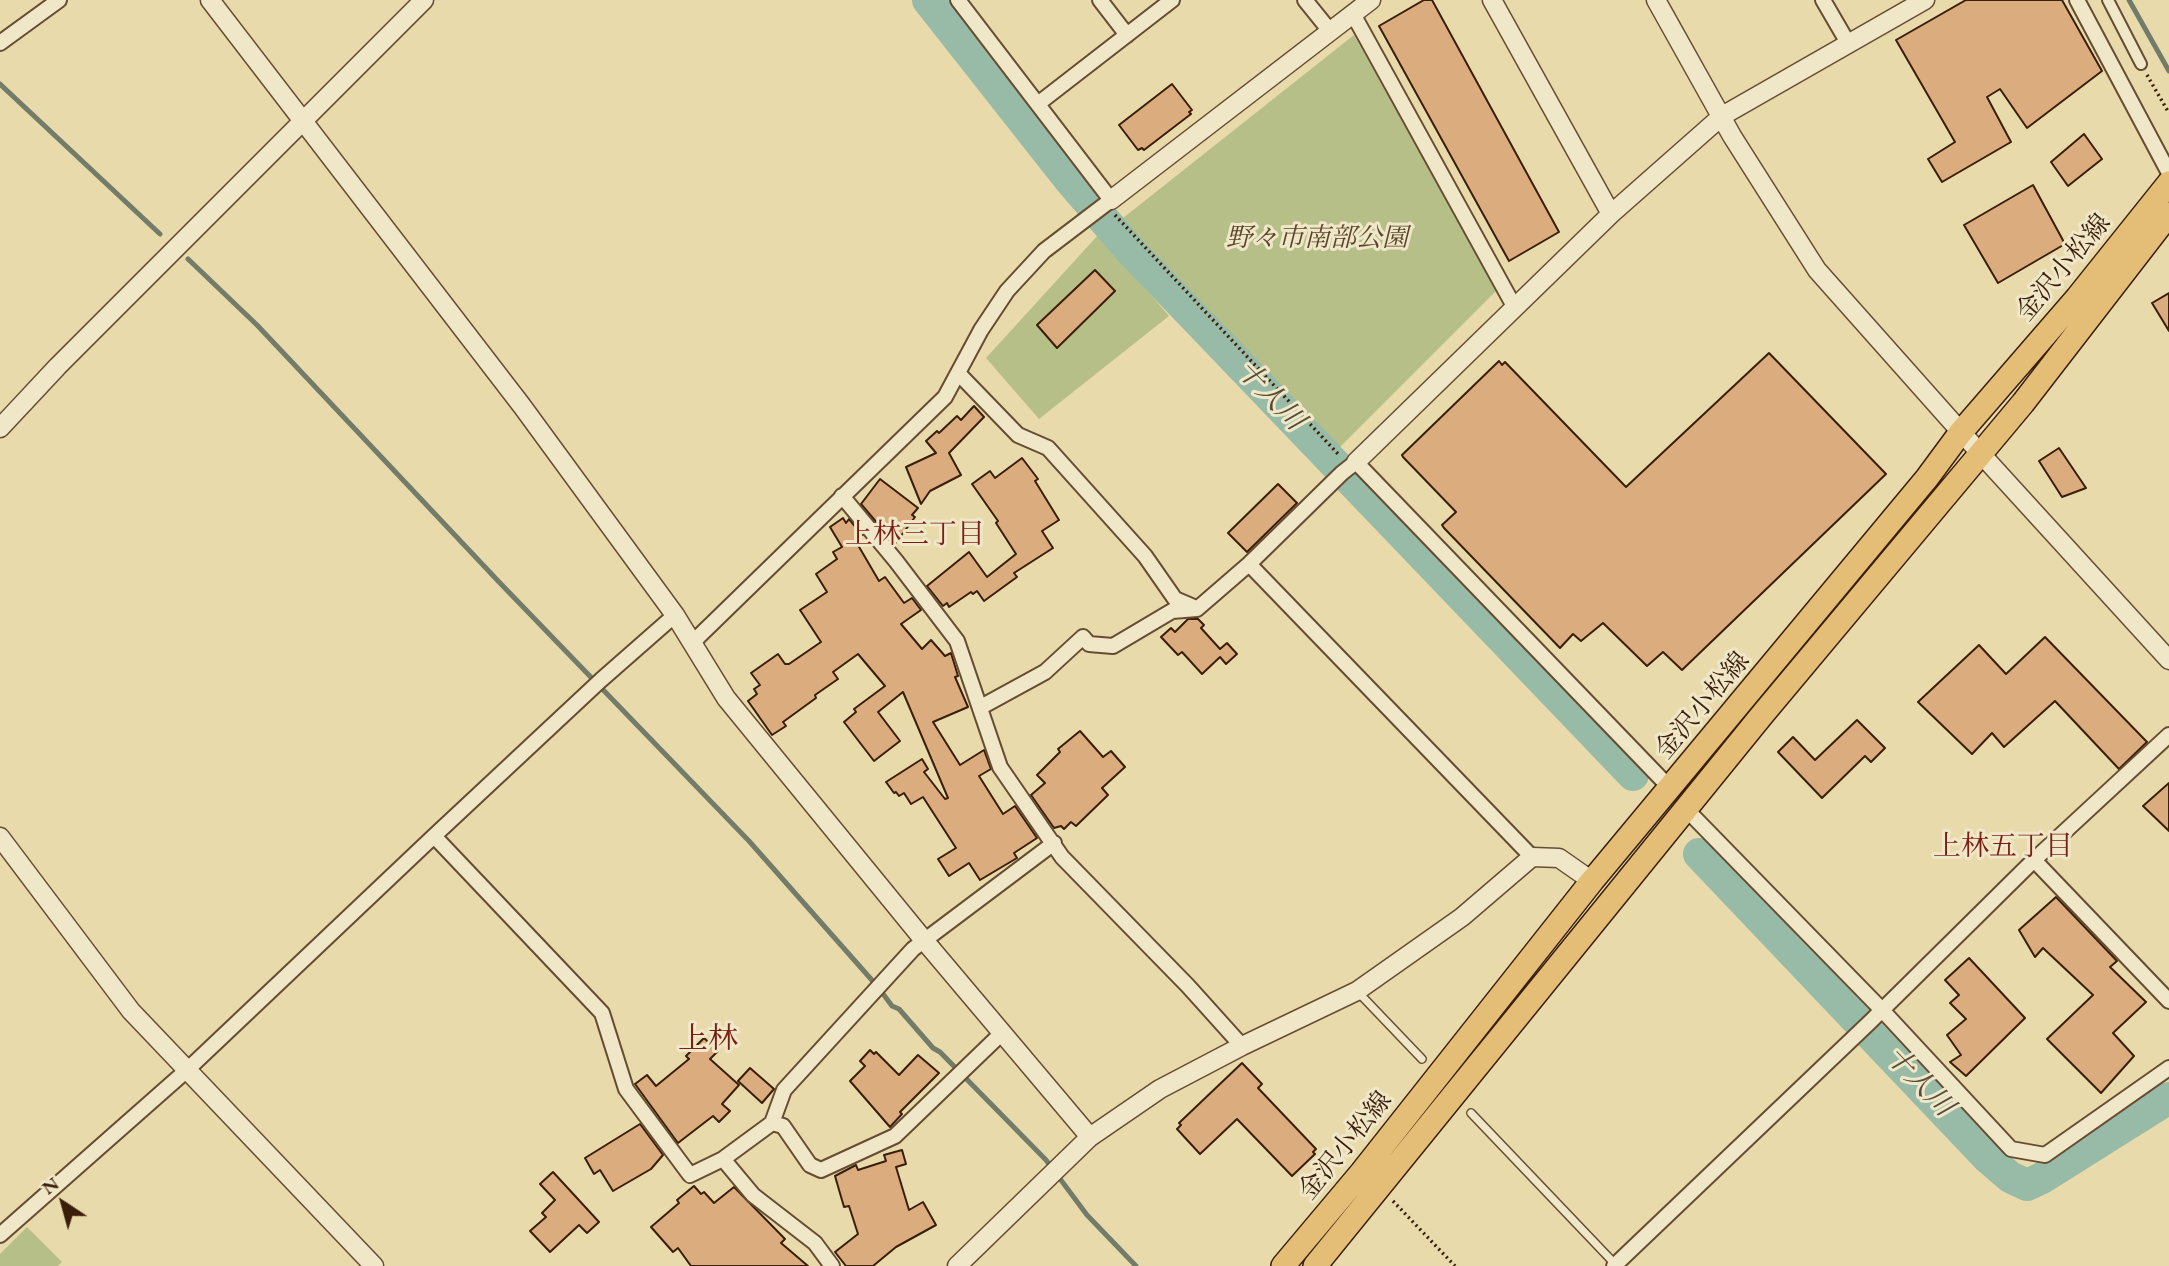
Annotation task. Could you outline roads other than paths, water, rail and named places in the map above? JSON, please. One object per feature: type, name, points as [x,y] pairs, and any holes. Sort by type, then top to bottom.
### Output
[{"type":"main road","name":"金沢小松線","points":[[1283,1266],[1362,1172],[1592,881],[1927,478],[1961,432],[2077,298],[2169,183]]},
{"type":"main road","name":"金沢小松線","points":[[1314,1266],[1686,809],[1982,453],[2169,214]]},
{"type":"street","points":[[0,44],[59,0]]},
{"type":"street","points":[[210,0],[522,406],[675,615],[726,698],[923,939],[1090,1137]]},
{"type":"street","points":[[0,428],[58,366],[424,0]]},
{"type":"street","points":[[958,0],[1039,103],[1105,204]]},
{"type":"street","points":[[1100,0],[1127,35]]},
{"type":"street","points":[[1039,103],[1172,0]]},
{"type":"street","points":[[1305,0],[1330,31]]},
{"type":"street","points":[[692,643],[945,397],[981,330],[1007,291],[1044,251],[1371,0]]},
{"type":"street","points":[[1492,0],[1611,214]]},
{"type":"street","points":[[1656,0],[1739,147],[1817,270],[2169,660]]},
{"type":"street","points":[[1823,0],[1848,43]]},
{"type":"street","points":[[981,706],[1045,672],[1083,636],[1090,644],[1113,646],[1172,611],[1197,609],[1249,564],[1611,214],[1722,116],[1926,0]]},
{"type":"street","points":[[2077,0],[2169,173]]},
{"type":"street","points":[[2108,0],[2141,64]]},
{"type":"street","points":[[1353,14],[1515,307]]},
{"type":"street","points":[[959,374],[1018,435],[1048,448],[1145,556],[1175,599],[1197,609]]},
{"type":"street","points":[[1351,466],[1671,789]]},
{"type":"street","points":[[842,496],[957,641],[1000,767],[1062,857],[1188,986],[1242,1046]]},
{"type":"street","points":[[1249,564],[1532,857]]},
{"type":"street","points":[[0,1235],[187,1070],[601,680],[675,615]]},
{"type":"street","points":[[1614,1265],[1877,1015],[2034,860],[2169,735]]},
{"type":"street","points":[[1686,809],[1877,1015],[2011,1149],[2045,1155],[2169,1068]]},
{"type":"street","points":[[434,836],[602,1013],[626,1089],[690,1175],[723,1159],[772,1123],[784,1090],[923,939],[1054,843]]},
{"type":"street","points":[[0,837],[131,1011],[374,1266]]},
{"type":"street","points":[[957,1266],[1090,1137],[1160,1089],[1357,991],[1462,918],[1532,857],[1559,858],[1592,881]]},
{"type":"street","points":[[2034,860],[2169,1001]]},
{"type":"street","points":[[772,1123],[783,1126],[810,1165],[821,1170],[895,1136],[1003,1032]]},
{"type":"street","points":[[723,1159],[753,1195],[815,1243],[832,1266]]},
{"type":"lane","points":[[1357,991],[1422,1059]]},
{"type":"lane","points":[[1471,1113],[1614,1265]]},
{"type":"waterway","name":"十人川","points":[[928,0],[1069,179],[1129,249],[1633,775]]},
{"type":"waterway","points":[[2129,0],[2169,71]]},
{"type":"waterway","points":[[0,84],[160,234]]},
{"type":"waterway","points":[[188,259],[257,325],[500,583],[749,841],[892,1006],[899,1009],[933,1048],[1046,1160],[1087,1215],[1136,1266]]},
{"type":"waterway","name":"十人川","points":[[1699,854],[1988,1158],[2010,1177],[2027,1185],[2042,1178],[2169,1098]]},
{"type":"district","name":"上林三丁目","points":[[915,535]]},
{"type":"district","name":"上林五丁目","points":[[2003,847]]},
{"type":"district","name":"上林","points":[[708,1040]]},
{"type":"park label","name":"野々市南部公園","points":[[1317,239]]}]
